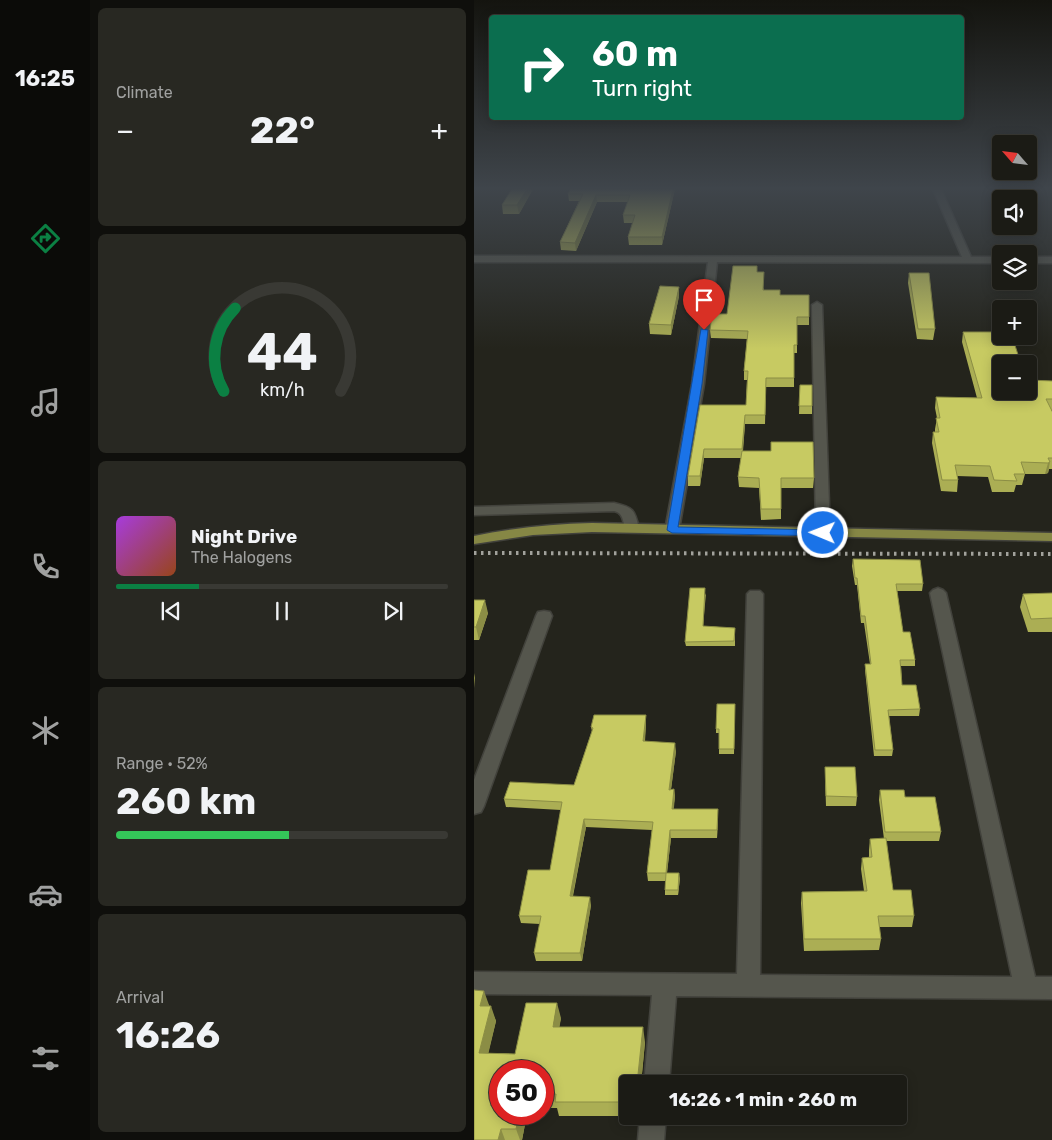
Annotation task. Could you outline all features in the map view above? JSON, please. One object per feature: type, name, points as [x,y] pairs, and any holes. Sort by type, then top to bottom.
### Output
[{"type":"main road","points":[[474,540],[496,534],[544,528],[595,527],[1052,537]]},
{"type":"street","points":[[958,242],[966,260]]},
{"type":"street","points":[[474,259],[992,260]]},
{"type":"street","points":[[672,530],[698,384],[713,259]]},
{"type":"street","points":[[1037,260],[1052,260]]},
{"type":"street","points":[[817,305],[823,533]]},
{"type":"street","points":[[474,511],[614,507],[624,509],[629,515],[632,529]]},
{"type":"street","points":[[748,986],[754,594]]},
{"type":"street","points":[[938,594],[1026,988]]},
{"type":"street","points":[[474,806],[544,616]]},
{"type":"street","points":[[474,983],[1052,988]]},
{"type":"street","points":[[657,1075],[664,985]]},
{"type":"street","points":[[651,1140],[652,1125]]},
{"type":"building","points":[[733,266],[757,266],[757,272],[764,272],[763,290],[780,290],[780,295],[809,295],[809,317],[797,317],[797,345],[794,345],[794,378],[766,378],[765,415],[745,415],[742,449],[704,449],[700,476],[688,476],[700,405],[746,405],[748,371],[744,371],[748,331],[710,330],[712,314],[727,314]]},
{"type":"building","points":[[909,273],[929,273],[935,329],[918,329]]},
{"type":"building","points":[[660,286],[679,287],[671,325],[649,324]]},
{"type":"building","points":[[963,332],[992,332],[992,345],[1015,345],[1018,355],[992,355],[992,400],[1037,400],[1037,380],[1053,381],[1053,399],[1046,399],[1053,413],[1053,458],[1048,458],[1050,462],[1021,462],[1025,474],[1014,474],[1017,481],[994,480],[990,466],[955,465],[958,480],[942,480],[933,432],[939,432],[936,418],[940,418],[936,397],[982,398]]},
{"type":"building","points":[[800,385],[812,385],[812,406],[799,406]]},
{"type":"building","points":[[771,442],[813,442],[814,478],[781,478],[781,509],[761,509],[759,478],[738,477],[742,451],[771,451]]},
{"type":"building","points":[[853,559],[920,560],[923,584],[896,584],[903,632],[910,632],[915,660],[900,660],[902,685],[916,685],[920,709],[888,710],[893,750],[875,750],[865,664],[871,664],[865,616],[861,616]]},
{"type":"building","points":[[690,588],[705,588],[703,626],[735,628],[734,641],[685,642]]},
{"type":"building","points":[[1053,593],[1053,618],[1031,619],[1023,594]]},
{"type":"building","points":[[474,600],[485,600],[476,627],[474,627]]},
{"type":"building","points":[[717,704],[735,704],[734,749],[719,749],[719,729],[716,729]]},
{"type":"building","points":[[594,715],[646,715],[643,741],[675,743],[669,790],[674,789],[672,809],[718,809],[717,830],[670,830],[666,873],[647,873],[653,822],[584,819],[570,896],[590,897],[580,953],[534,953],[541,916],[519,916],[528,870],[550,870],[562,802],[504,799],[510,782],[574,785],[593,728],[591,727]]},
{"type":"building","points":[[825,767],[855,767],[857,797],[826,796]]},
{"type":"building","points":[[880,790],[904,790],[905,797],[935,797],[941,832],[885,832]]},
{"type":"building","points":[[886,838],[893,890],[911,890],[914,916],[878,916],[881,939],[804,939],[802,892],[867,891],[862,858],[872,857],[870,839]]},
{"type":"building","points":[[666,873],[679,873],[678,890],[665,890]]},
{"type":"building","points":[[474,990],[484,991],[480,1006],[491,1006],[479,1053],[515,1054],[526,1003],[557,1003],[553,1027],[643,1027],[638,1075],[619,1075],[619,1102],[555,1102],[554,1060],[489,1060],[489,1125],[517,1125],[516,1129],[501,1129],[498,1140],[474,1140]]},
{"type":"railway","points":[[474,553],[1053,554]]},
{"type":"route","points":[[704,330],[698,384],[672,530],[823,533]]}]
